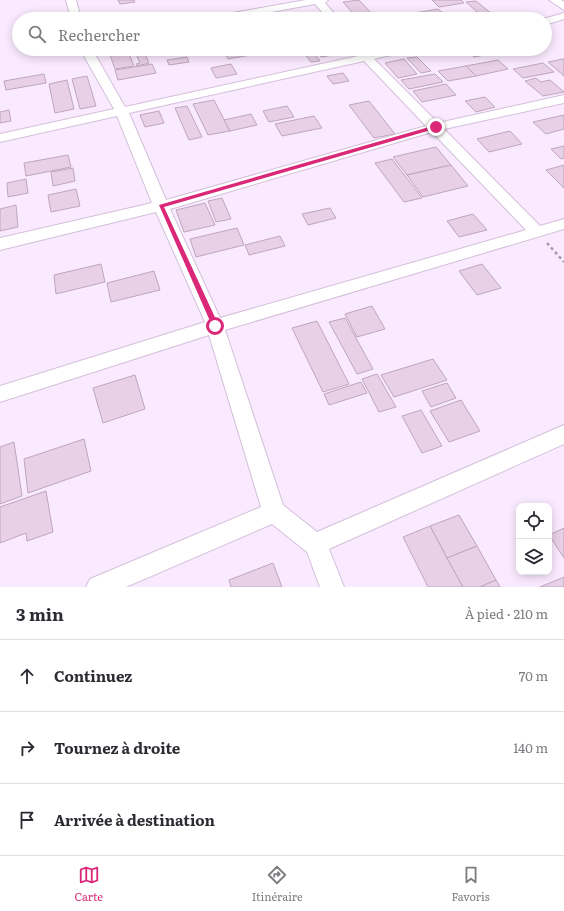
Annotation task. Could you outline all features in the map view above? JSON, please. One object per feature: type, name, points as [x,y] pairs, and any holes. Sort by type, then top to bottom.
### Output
[{"type":"street","points":[[71,0],[74,12]]},
{"type":"street","points":[[254,12],[320,0],[329,12]]},
{"type":"street","points":[[554,0],[564,7]]},
{"type":"street","points":[[552,20],[564,16]]},
{"type":"street","points":[[90,56],[121,110],[161,206],[215,326],[274,512],[315,544],[332,587]]},
{"type":"street","points":[[0,138],[350,56]]},
{"type":"street","points":[[366,56],[536,231]]},
{"type":"street","points":[[0,244],[161,206],[436,127],[564,99]]},
{"type":"street","points":[[0,394],[215,326],[564,224]]},
{"type":"street","points":[[315,544],[564,434]]},
{"type":"street","points":[[98,587],[274,512]]},
{"type":"path","points":[[536,231],[564,262]]},
{"type":"building","points":[[118,0],[134,0],[135,2],[120,4]]},
{"type":"building","points":[[359,0],[370,12],[352,12],[343,2]]},
{"type":"building","points":[[432,0],[461,0],[464,3],[439,7]]},
{"type":"building","points":[[476,1],[489,12],[477,12],[466,2]]},
{"type":"building","points":[[438,9],[442,12],[421,12]]},
{"type":"building","points":[[110,56],[130,56],[134,66],[115,69]]},
{"type":"building","points":[[137,56],[146,56],[149,63],[137,66],[136,64],[140,63]]},
{"type":"building","points":[[226,56],[245,56],[228,59]]},
{"type":"building","points":[[306,56],[316,56],[320,61],[311,62]]},
{"type":"building","points":[[187,57],[189,62],[169,65],[167,60]]},
{"type":"building","points":[[417,57],[431,71],[421,73],[407,58]]},
{"type":"building","points":[[404,59],[417,74],[398,78],[385,63]]},
{"type":"building","points":[[564,59],[564,76],[548,62]]},
{"type":"building","points":[[498,60],[508,69],[476,76],[466,66]]},
{"type":"building","points":[[543,63],[554,72],[523,78],[513,69]]},
{"type":"building","points":[[152,64],[156,73],[118,80],[115,70]]},
{"type":"building","points":[[231,64],[237,74],[216,78],[211,68]]},
{"type":"building","points":[[466,66],[476,76],[448,81],[438,71]]},
{"type":"building","points":[[343,73],[349,81],[333,84],[327,76]]},
{"type":"building","points":[[44,74],[46,83],[6,90],[4,81]]},
{"type":"building","points":[[435,74],[443,82],[409,89],[401,80]]},
{"type":"building","points":[[87,76],[96,106],[80,109],[72,79]]},
{"type":"building","points":[[536,78],[541,82],[550,80],[564,92],[543,96],[525,81]]},
{"type":"building","points":[[67,80],[74,109],[55,113],[49,84]]},
{"type":"building","points":[[446,84],[456,95],[422,102],[413,91]]},
{"type":"building","points":[[485,97],[495,107],[476,112],[465,101]]},
{"type":"building","points":[[214,100],[230,131],[208,135],[193,104]]},
{"type":"building","points":[[369,101],[395,134],[374,138],[349,105]]},
{"type":"building","points":[[187,106],[202,137],[189,140],[175,108]]},
{"type":"building","points":[[287,106],[294,117],[269,122],[263,111]]},
{"type":"building","points":[[9,110],[11,121],[0,123],[0,112]]},
{"type":"building","points":[[159,111],[164,123],[145,127],[140,115]]},
{"type":"building","points":[[251,114],[257,125],[230,131],[224,120]]},
{"type":"building","points":[[564,115],[564,129],[546,134],[533,122]]},
{"type":"building","points":[[314,116],[322,128],[282,136],[275,124]]},
{"type":"building","points":[[510,131],[522,144],[489,152],[477,139]]},
{"type":"building","points":[[564,146],[564,158],[561,159],[551,149]]},
{"type":"building","points":[[436,147],[451,165],[407,175],[393,157]]},
{"type":"building","points":[[68,155],[71,167],[26,176],[24,163]]},
{"type":"building","points":[[392,159],[422,198],[404,202],[375,163]]},
{"type":"building","points":[[451,165],[468,186],[423,197],[407,175]]},
{"type":"building","points":[[564,165],[564,188],[546,170]]},
{"type":"building","points":[[73,168],[75,181],[53,186],[51,172]]},
{"type":"building","points":[[26,179],[28,193],[8,197],[7,183]]},
{"type":"building","points":[[76,189],[80,206],[51,212],[48,195]]},
{"type":"building","points":[[222,198],[231,219],[216,222],[208,201]]},
{"type":"building","points":[[205,203],[215,225],[184,232],[176,210]]},
{"type":"building","points":[[16,205],[18,227],[0,231],[0,209]]},
{"type":"building","points":[[330,208],[336,218],[308,225],[302,214]]},
{"type":"building","points":[[473,214],[487,230],[459,237],[447,221]]},
{"type":"building","points":[[237,228],[244,245],[196,257],[190,239]]},
{"type":"building","points":[[280,236],[285,246],[249,255],[245,245]]},
{"type":"building","points":[[101,264],[105,282],[56,294],[54,275]]},
{"type":"building","points":[[482,264],[501,288],[477,295],[459,271]]},
{"type":"building","points":[[154,271],[160,290],[111,302],[107,283]]},
{"type":"building","points":[[372,306],[385,329],[357,337],[345,314]]},
{"type":"building","points":[[345,318],[373,369],[357,374],[329,322]]},
{"type":"building","points":[[317,321],[349,384],[323,392],[292,328]]},
{"type":"building","points":[[433,359],[447,380],[394,397],[381,375]]},
{"type":"building","points":[[377,374],[396,407],[379,412],[362,379]]},
{"type":"building","points":[[135,375],[145,409],[103,423],[93,388]]},
{"type":"building","points":[[361,382],[367,393],[329,405],[324,394]]},
{"type":"building","points":[[447,383],[456,398],[431,407],[422,391]]},
{"type":"building","points":[[461,400],[480,431],[449,442],[430,411]]},
{"type":"building","points":[[421,410],[442,446],[422,453],[402,416]]},
{"type":"building","points":[[84,439],[91,471],[28,493],[24,459]]},
{"type":"building","points":[[14,442],[22,496],[0,504],[0,447]]},
{"type":"building","points":[[46,491],[53,532],[27,541],[26,533],[0,543],[0,507]]},
{"type":"building","points":[[459,515],[477,546],[447,558],[430,526]]},
{"type":"building","points":[[430,526],[463,587],[428,587],[403,537]]},
{"type":"building","points":[[564,528],[564,558],[552,540],[552,534]]},
{"type":"building","points":[[477,546],[496,580],[480,587],[463,587],[447,558]]},
{"type":"building","points":[[273,563],[282,587],[231,587],[229,580]]},
{"type":"building","points":[[564,577],[564,587],[540,587]]},
{"type":"building","points":[[496,580],[500,587],[480,587]]},
{"type":"route","points":[[215,326],[161,206],[436,127]]}]
